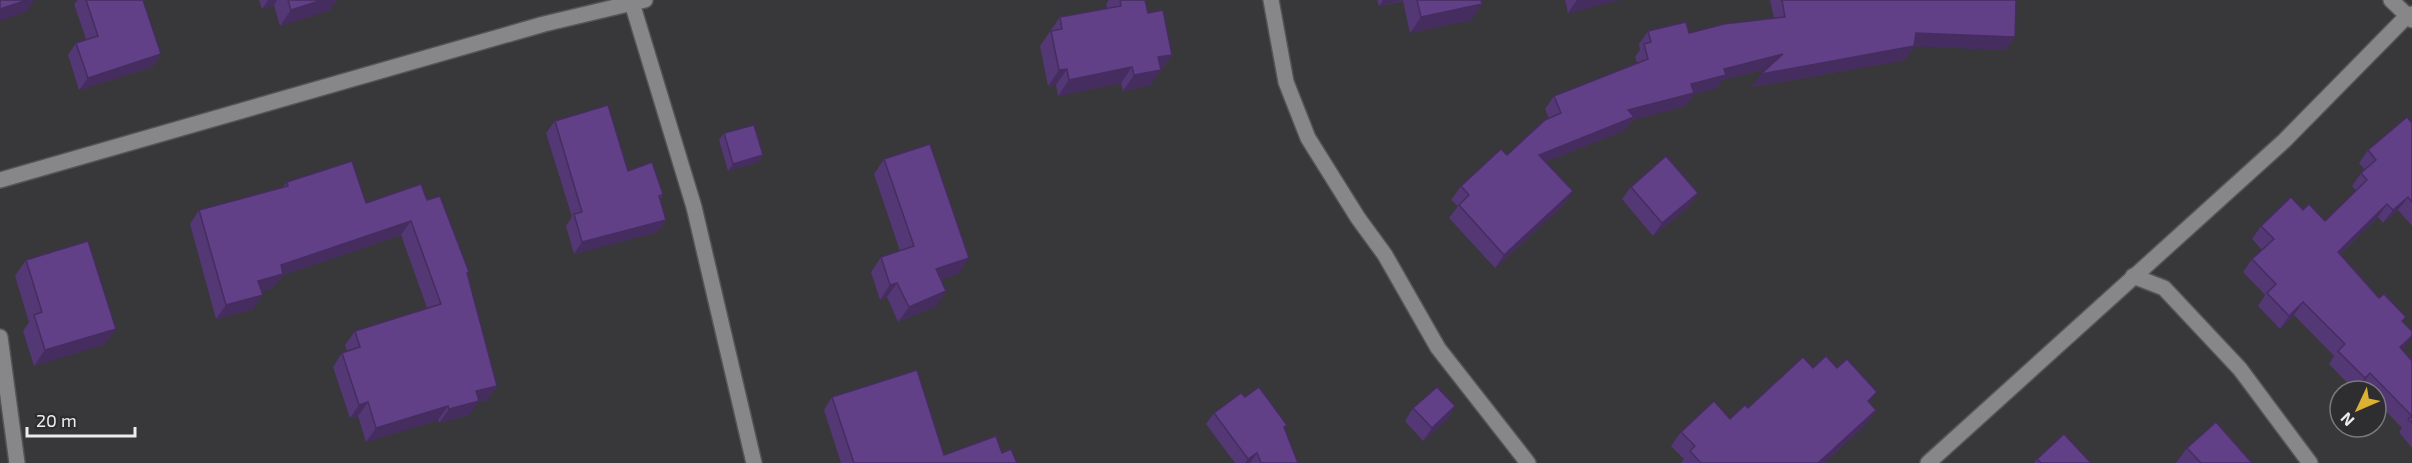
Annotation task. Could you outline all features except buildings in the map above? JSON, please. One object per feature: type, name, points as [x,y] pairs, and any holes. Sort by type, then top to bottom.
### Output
[{"type":"street","points":[[1271,0],[1286,82],[1308,138],[1358,218],[1385,255],[1438,348],[1528,463]]},
{"type":"street","points":[[1928,463],[2284,141],[2410,16],[2391,0]]},
{"type":"street","points":[[0,180],[544,24],[639,2],[694,207],[754,463]]},
{"type":"street","points":[[2133,276],[2164,288],[2240,369],[2310,463]]},
{"type":"street","points":[[0,337],[17,463]]}]
